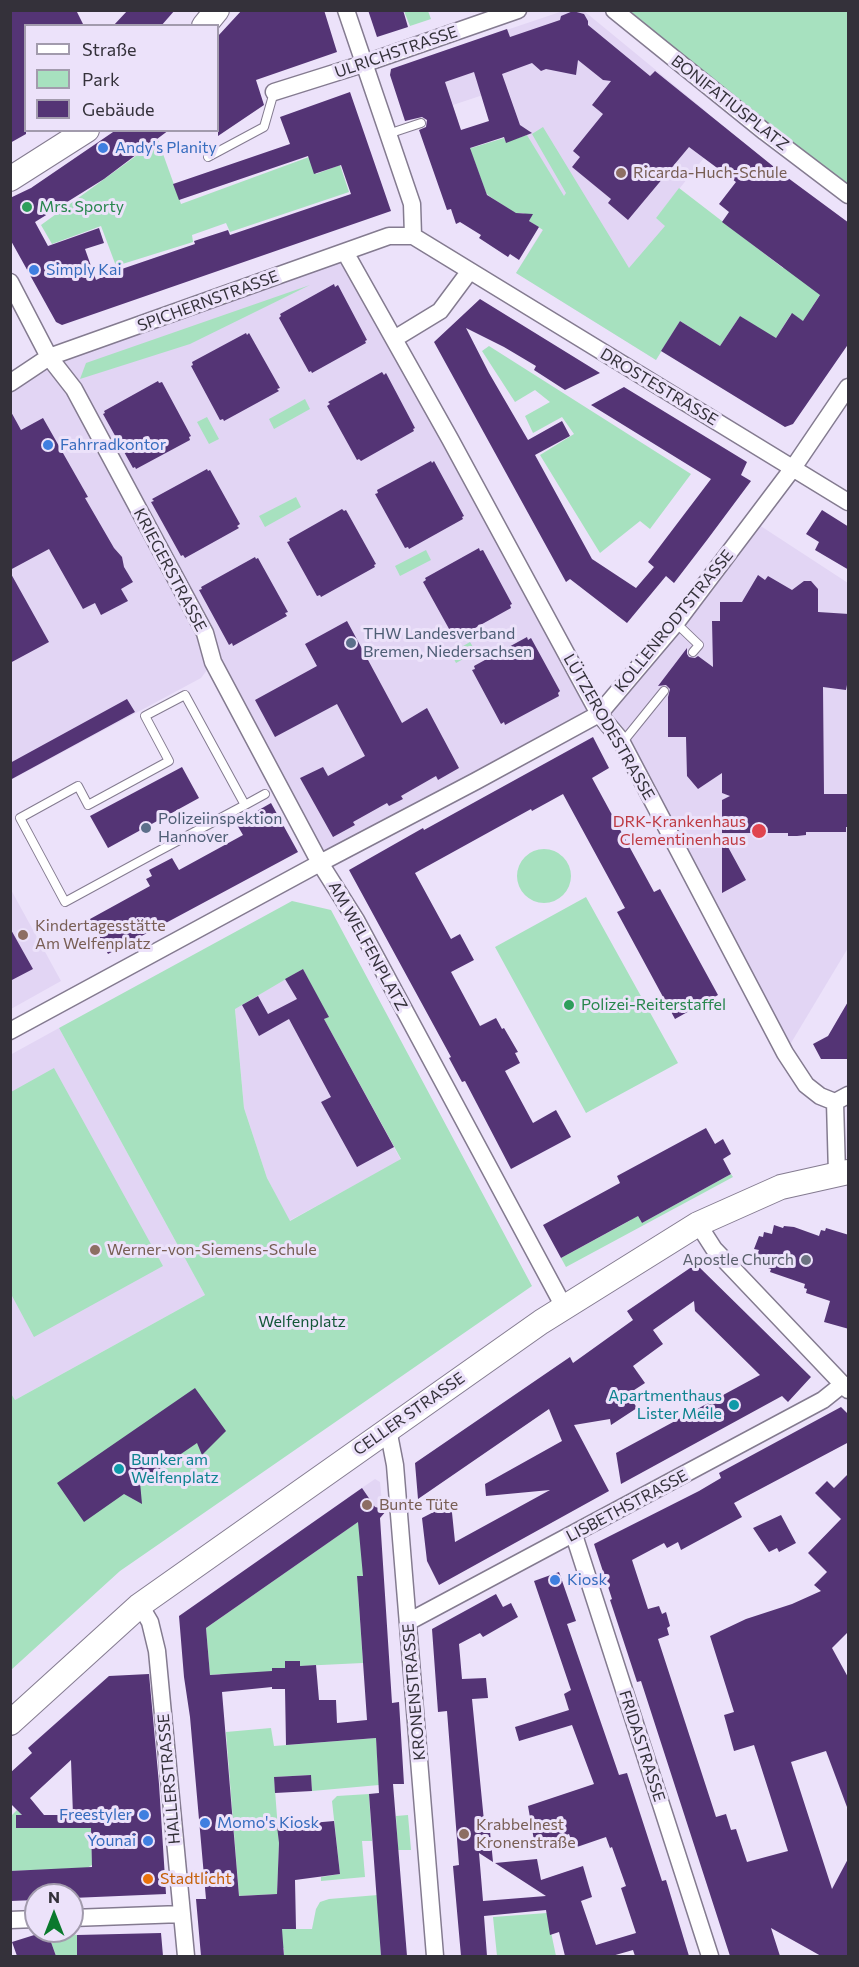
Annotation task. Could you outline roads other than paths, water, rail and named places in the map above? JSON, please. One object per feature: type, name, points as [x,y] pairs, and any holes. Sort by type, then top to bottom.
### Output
[{"type":"street","points":[[206,24],[218,10]]},
{"type":"street","points":[[346,10],[412,204],[413,236]]},
{"type":"street","name":"ULRICHSTRASSE","points":[[274,92],[363,64],[518,10]]},
{"type":"street","name":"BONIFATIUSPLATZ","points":[[614,10],[765,132],[849,195]]},
{"type":"street","points":[[10,179],[84,132]]},
{"type":"street","name":"SPICHERNSTRASSE","points":[[10,383],[49,357],[389,236],[413,236]]},
{"type":"street","name":"DROSTESTRASSE","points":[[413,236],[849,502]]},
{"type":"street","name":"LÜTZERODESTRASSE","points":[[345,252],[599,714],[622,743],[785,1053],[806,1085],[820,1096],[842,1098],[843,1173]]},
{"type":"street","points":[[394,339],[440,310],[469,272]]},
{"type":"street","name":"KRIEGERSTRASSE","points":[[10,282],[49,357],[74,388],[205,633],[213,662],[320,864]]},
{"type":"street","name":"KOLLENRODTSTRASSE","points":[[320,864],[599,714],[676,623],[793,468],[849,387]]},
{"type":"street","name":"AM WELFENPLATZ","points":[[10,1030],[320,864],[356,920],[564,1307]]},
{"type":"street","name":"CELLER STRASSE","points":[[10,1723],[140,1605],[564,1307],[698,1224],[781,1186],[843,1173]]},
{"type":"street","points":[[698,1224],[714,1250],[846,1387]]},
{"type":"street","name":"LISBETHSTRASSE","points":[[408,1622],[574,1535],[846,1387]]},
{"type":"street","name":"KRONENSTRASSE","points":[[388,1429],[394,1453],[435,1956]]},
{"type":"street","name":"FRIDASTRASSE","points":[[574,1535],[710,1956]]},
{"type":"street","name":"HALLERSTRASSE","points":[[140,1605],[150,1622],[158,1651],[186,1956]]},
{"type":"street","points":[[84,1918],[182,1914]]},
{"type":"lane","points":[[208,157],[264,128],[274,92]]},
{"type":"lane","points":[[388,134],[421,123]]},
{"type":"lane","points":[[676,623],[699,645],[693,652]]},
{"type":"lane","points":[[622,743],[664,691]]},
{"type":"lane","points":[[245,805],[185,694],[145,716],[169,761],[88,805],[78,786],[20,818],[65,902],[245,805],[265,794]]},
{"type":"place","name":"Andy's Planity","points":[[103,148]]},
{"type":"place","name":"Ricarda-Huch-Schule","points":[[621,173]]},
{"type":"place","name":"Mrs. Sporty","points":[[27,207]]},
{"type":"place","name":"Simply Kai","points":[[34,270]]},
{"type":"place","name":"Fahrradkontor","points":[[48,445]]},
{"type":"place","name":"THW Landesverband Bremen, Niedersachsen","points":[[351,643]]},
{"type":"place","name":"Polizeiinspektion Hannover","points":[[146,828]]},
{"type":"place","name":"DRK-Krankenhaus Clementinenhaus","points":[[759,831]]},
{"type":"place","name":"Kindertagesstätte Am Welfenplatz","points":[[23,935]]},
{"type":"place","name":"Polizei-Reiterstaffel","points":[[569,1005]]},
{"type":"place","name":"Werner-von-Siemens-Schule","points":[[95,1250]]},
{"type":"place","name":"Apostle Church","points":[[806,1260]]},
{"type":"place","name":"Apartmenthaus Lister Meile","points":[[734,1405]]},
{"type":"place","name":"Bunker am Welfenplatz","points":[[119,1469]]},
{"type":"place","name":"Bunte Tüte","points":[[367,1505]]},
{"type":"place","name":"Kiosk","points":[[555,1580]]},
{"type":"place","name":"Freestyler","points":[[144,1815]]},
{"type":"place","name":"Momo's Kiosk","points":[[205,1823]]},
{"type":"place","name":"Krabbelnest Kronenstraße","points":[[464,1834]]},
{"type":"place","name":"Younai","points":[[148,1841]]},
{"type":"place","name":"Stadtlicht","points":[[148,1879]]},
{"type":"park label","name":"Welfenplatz","points":[[302,1322]]}]
